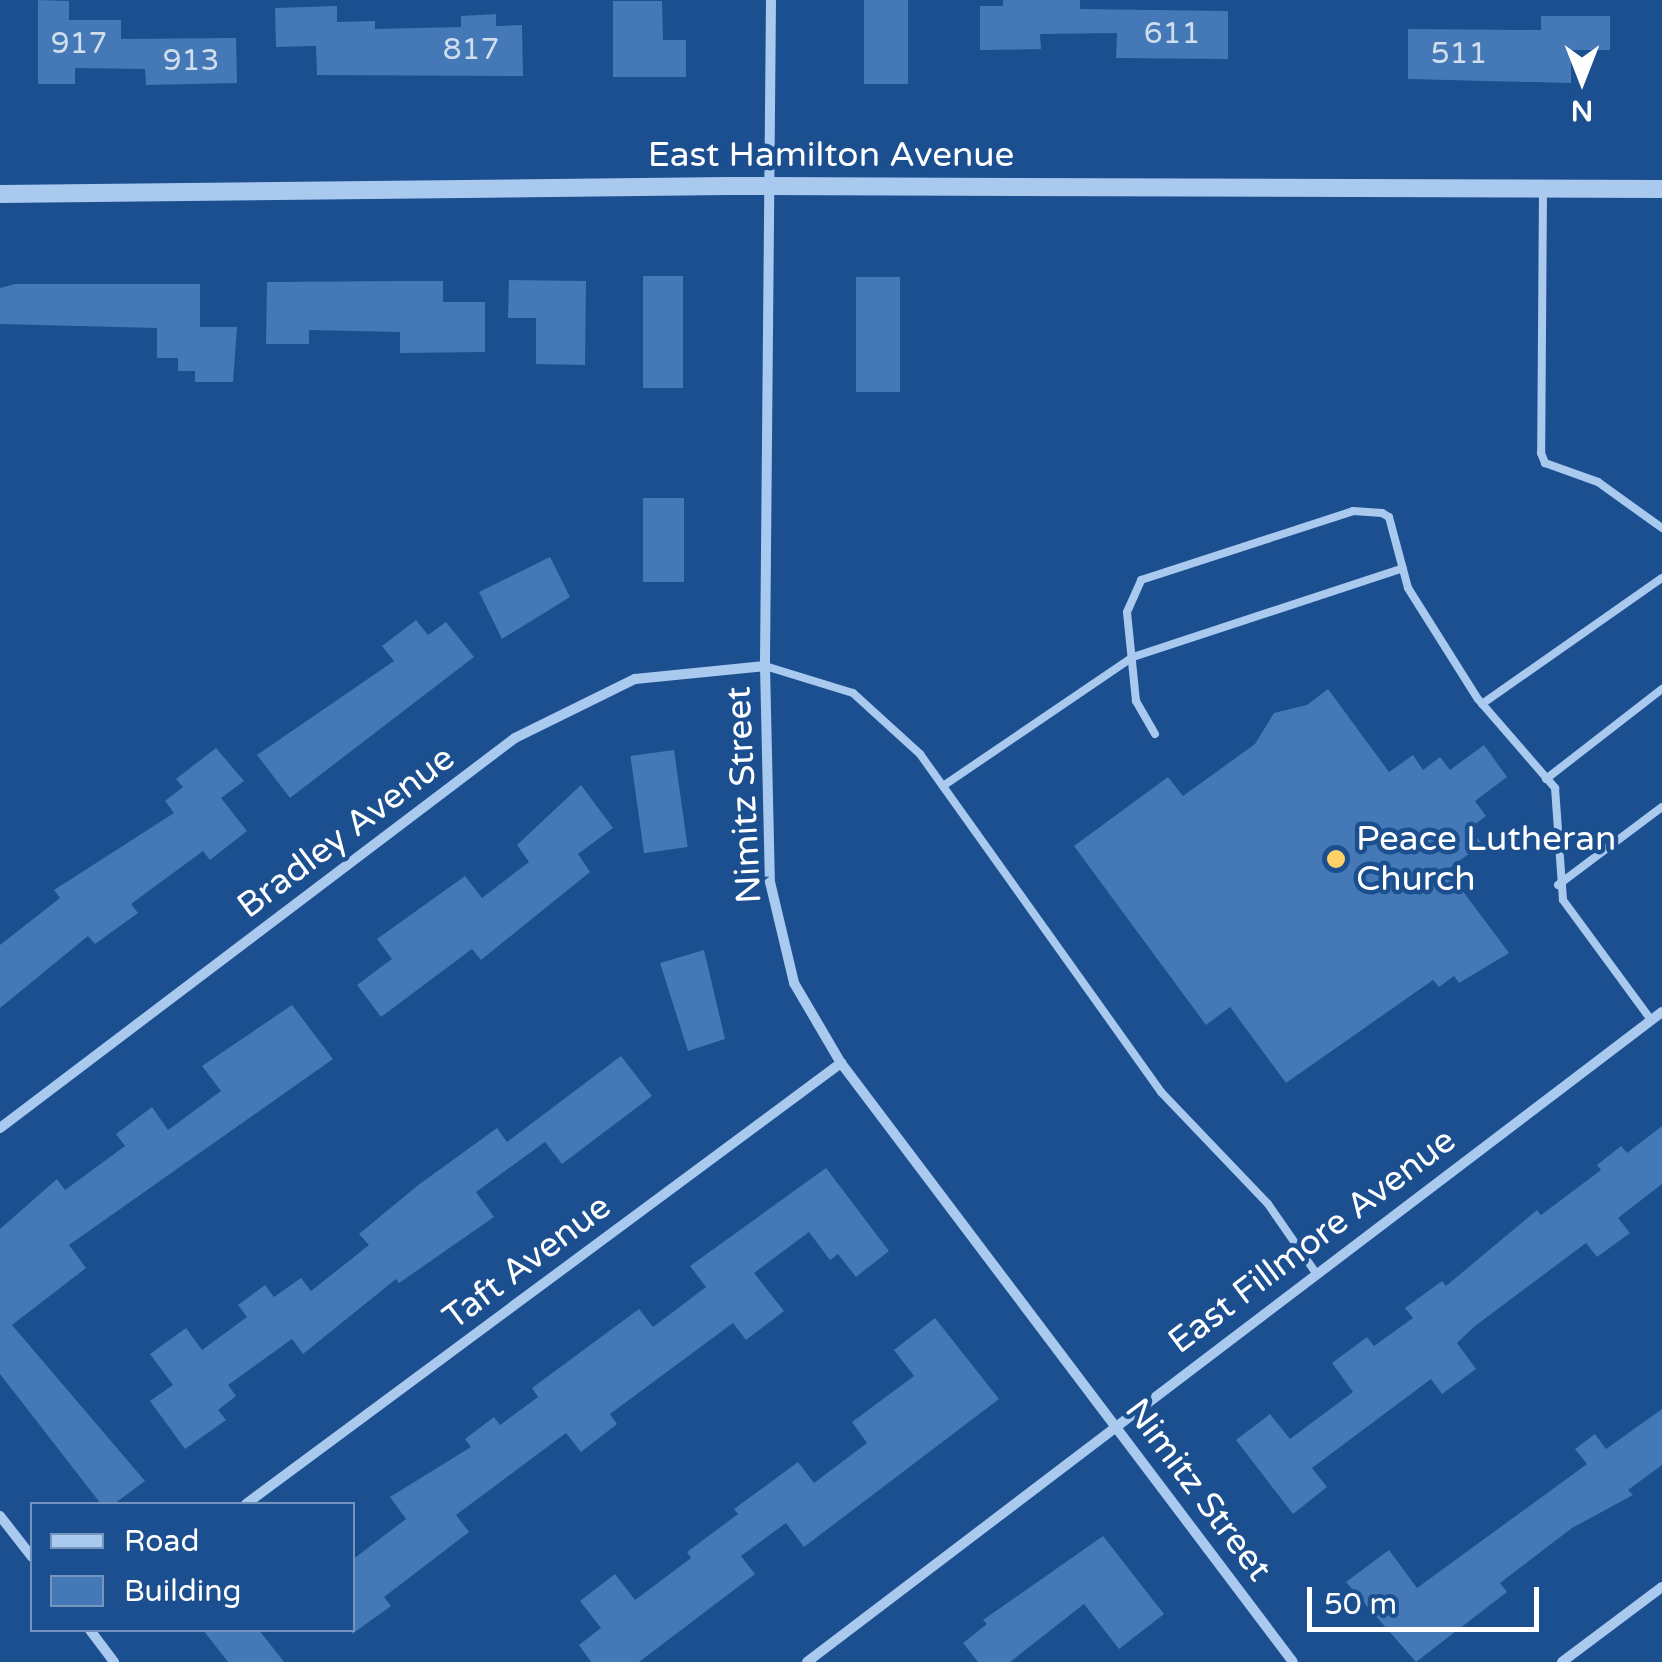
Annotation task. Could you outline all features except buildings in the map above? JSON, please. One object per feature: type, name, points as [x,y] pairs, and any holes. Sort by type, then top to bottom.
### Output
[{"type":"street","name":"Nimitz Street","points":[[771,0],[765,666],[770,882],[794,983],[840,1063],[1293,1662]]},
{"type":"street","name":"East Hamilton Avenue","points":[[0,194],[770,186],[1662,188]]},
{"type":"street","name":"Bradley Avenue","points":[[0,1128],[515,738],[634,680],[765,666]]},
{"type":"street","name":"East Fillmore Avenue","points":[[807,1662],[1662,1012]]},
{"type":"street","name":"Taft Avenue","points":[[249,1502],[840,1063]]},
{"type":"street","points":[[0,1516],[30,1554]]},
{"type":"street","points":[[1562,1662],[1662,1587]]},
{"type":"street","points":[[92,1632],[114,1662]]},
{"type":"lane","points":[[1544,188],[1541,453],[1545,463],[1598,482],[1662,528]]},
{"type":"lane","points":[[1155,734],[1136,701],[1127,612],[1142,580],[1352,511],[1389,517],[1403,568],[1482,704],[1554,788],[1558,885],[1651,1020]]},
{"type":"lane","points":[[943,786],[1133,657],[1403,568]]},
{"type":"lane","points":[[1482,704],[1662,578]]},
{"type":"lane","points":[[765,666],[854,693],[920,754],[1160,1092],[1268,1204],[1316,1273]]},
{"type":"lane","points":[[1546,779],[1662,689]]},
{"type":"lane","points":[[1558,885],[1662,807]]},
{"type":"place","name":"Peace Lutheran Church","points":[[1336,859]]}]
